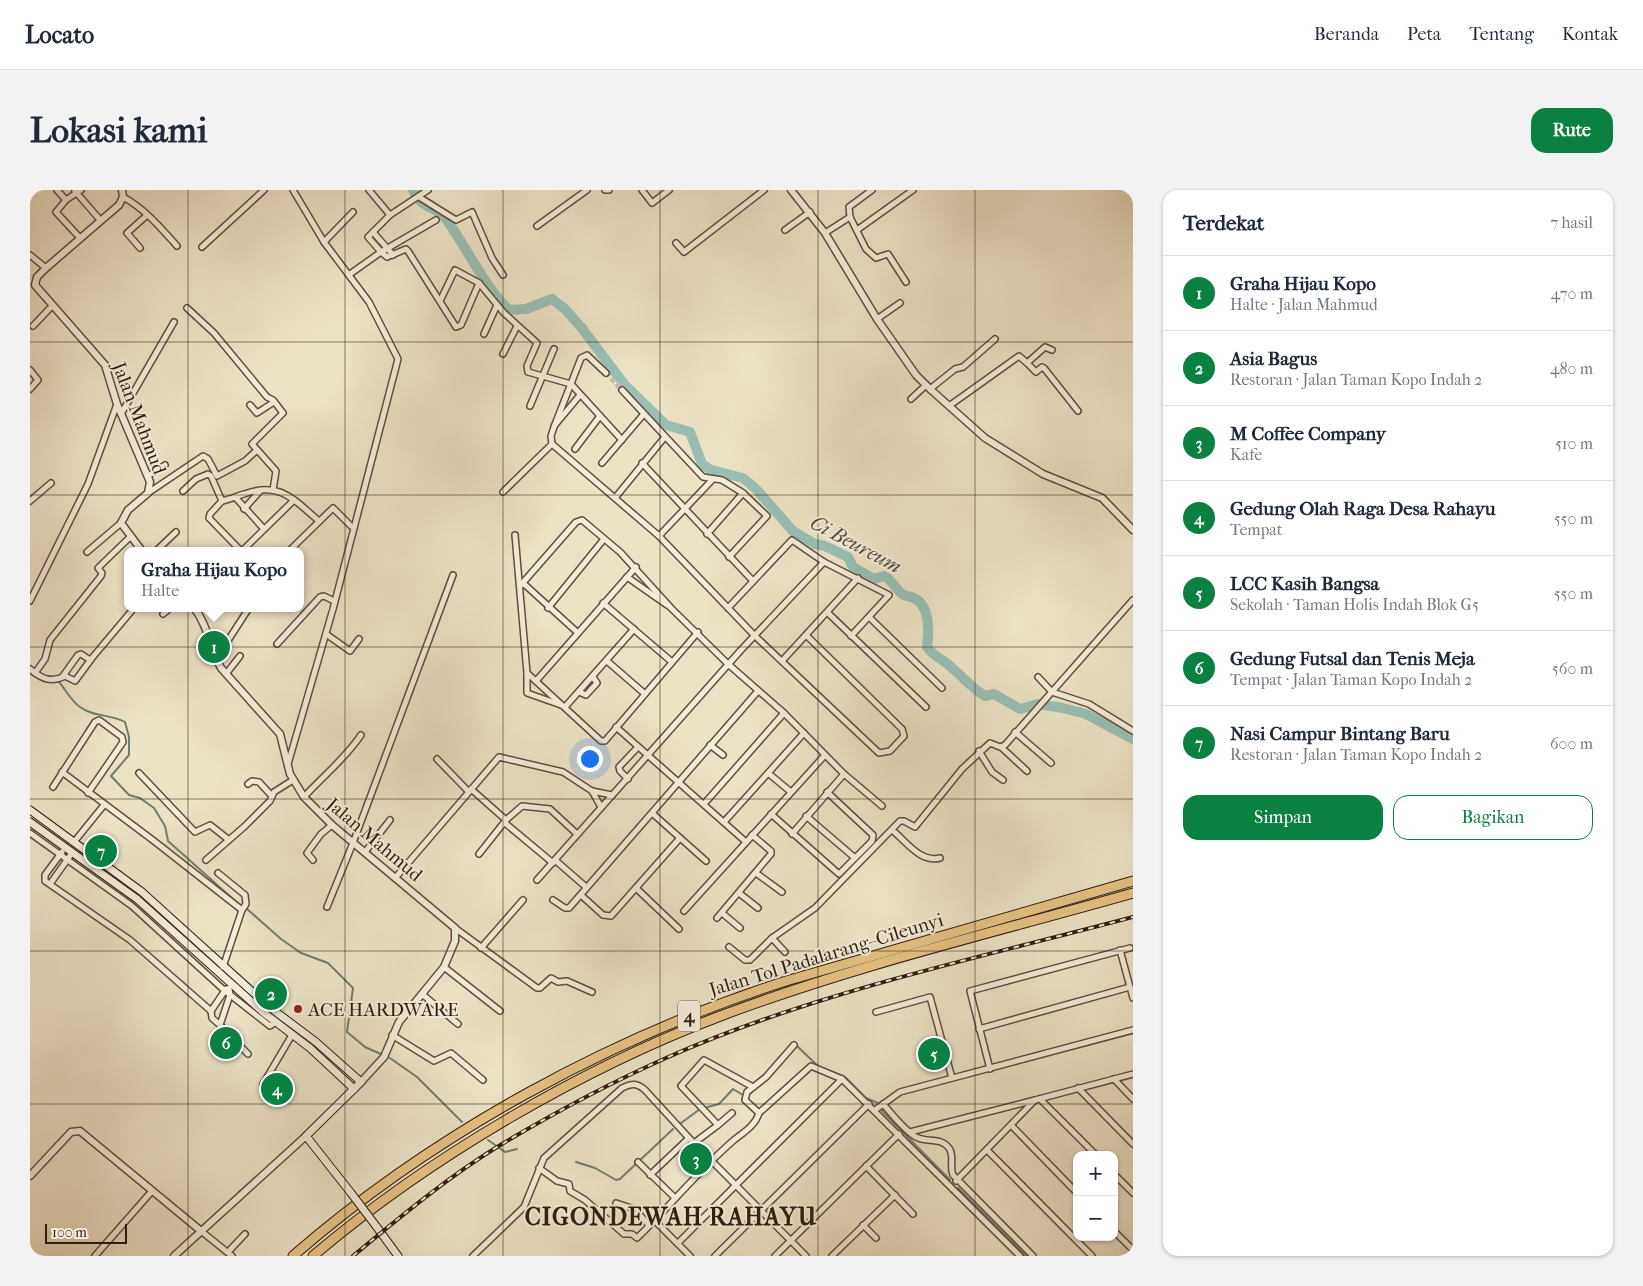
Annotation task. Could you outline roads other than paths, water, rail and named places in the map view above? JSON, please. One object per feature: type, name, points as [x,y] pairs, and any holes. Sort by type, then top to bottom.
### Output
[{"type":"highway","name":"Jalan Tol Padalarang–Cileunyi","points":[[293,1256],[370,1194],[491,1115],[567,1072],[662,1027],[735,997],[1133,881]]},
{"type":"highway","name":"Jalan Tol Padalarang–Cileunyi","points":[[313,1256],[386,1198],[455,1152],[576,1082],[682,1031],[724,1014],[857,971],[1133,893]]},
{"type":"main road","points":[[30,810],[142,892],[194,945],[228,988],[310,1048],[354,1089]]},
{"type":"main road","points":[[30,822],[66,848],[70,856],[137,900],[268,1006],[316,1042],[361,1082],[306,1136],[398,1256]]},
{"type":"main road","points":[[310,1048],[316,1042]]},
{"type":"street","points":[[57,190],[66,200]]},
{"type":"street","points":[[202,248],[264,190]]},
{"type":"street","points":[[287,766],[326,634],[398,359],[369,302],[350,274],[324,242],[313,220],[293,190]]},
{"type":"street","points":[[369,190],[390,215]]},
{"type":"street","points":[[428,190],[390,215],[368,237],[387,258],[406,249],[408,251],[456,326],[460,326],[479,283]]},
{"type":"street","points":[[537,226],[587,190]]},
{"type":"street","points":[[642,190],[652,203],[669,190]]},
{"type":"street","points":[[676,243],[684,252],[764,190]]},
{"type":"street","points":[[791,190],[825,233],[877,319],[916,375],[928,387],[985,438],[1054,479],[1102,498],[1133,530]]},
{"type":"street","points":[[872,190],[849,207],[850,217],[866,249],[872,256],[878,258],[888,254],[906,282]]},
{"type":"street","points":[[857,230],[914,190]]},
{"type":"street","points":[[80,238],[56,213],[56,210],[66,200],[78,191],[101,221]]},
{"type":"street","points":[[122,193],[146,216],[153,218],[178,246]]},
{"type":"street","name":"Jalan Mahmud","points":[[121,523],[128,510],[148,493],[151,485],[148,476],[117,404],[105,365],[35,285],[37,278],[46,268],[119,205],[122,193]]},
{"type":"street","points":[[418,197],[455,220],[472,212],[492,258],[504,275]]},
{"type":"street","points":[[324,242],[353,212]]},
{"type":"street","points":[[785,230],[810,212]]},
{"type":"street","points":[[140,248],[127,233],[146,216]]},
{"type":"street","points":[[825,233],[850,217]]},
{"type":"street","points":[[350,274],[386,247],[436,220]]},
{"type":"street","points":[[373,232],[393,255]]},
{"type":"street","points":[[30,255],[46,268]]},
{"type":"street","points":[[440,300],[455,270],[479,283],[517,326],[537,344],[527,370],[532,374],[544,374],[571,384],[622,440]]},
{"type":"street","points":[[877,319],[900,303]]},
{"type":"street","points":[[484,334],[498,305]]},
{"type":"street","points":[[33,326],[52,306]]},
{"type":"street","points":[[186,308],[214,333],[267,397],[283,413],[253,442],[257,450],[276,471],[273,490]]},
{"type":"street","points":[[121,414],[129,404],[174,322]]},
{"type":"street","points":[[503,354],[517,326]]},
{"type":"street","points":[[911,399],[955,369],[964,367],[995,339]]},
{"type":"street","points":[[1027,363],[1045,347],[1052,350]]},
{"type":"street","points":[[530,406],[554,349]]},
{"type":"street","points":[[606,373],[585,354],[581,358],[554,427],[551,436],[552,444],[659,536],[755,636],[877,752],[884,753],[890,751],[905,734],[902,729],[806,635]]},
{"type":"street","points":[[949,406],[1016,357],[1022,356],[1036,372],[1042,367],[1044,368],[1078,410]]},
{"type":"street","points":[[30,370],[38,380],[30,389]]},
{"type":"street","points":[[622,390],[664,438],[703,477],[722,480],[743,493],[767,516],[729,557]]},
{"type":"street","points":[[554,427],[580,395]]},
{"type":"street","points":[[250,405],[256,413],[274,402]]},
{"type":"street","points":[[30,601],[88,484],[117,404]]},
{"type":"street","points":[[602,463],[643,415]]},
{"type":"street","points":[[576,450],[600,416]]},
{"type":"street","points":[[615,498],[664,438]]},
{"type":"street","points":[[503,492],[552,444]]},
{"type":"street","points":[[148,493],[203,456],[208,459],[217,476],[245,461],[257,450]]},
{"type":"street","points":[[642,463],[684,510],[753,581]]},
{"type":"street","points":[[148,476],[165,465]]},
{"type":"street","points":[[183,491],[194,481],[208,474],[211,476],[222,501]]},
{"type":"street","points":[[659,536],[712,479]]},
{"type":"street","points":[[30,502],[51,483]]},
{"type":"street","points":[[244,509],[261,490]]},
{"type":"street","points":[[237,547],[209,518],[210,514],[222,501],[236,498],[245,493],[273,490],[287,494],[319,521]]},
{"type":"street","points":[[707,534],[743,493]]},
{"type":"street","points":[[236,498],[264,529]]},
{"type":"street","points":[[245,547],[294,500]]},
{"type":"street","points":[[292,547],[333,508],[351,526]]},
{"type":"street","points":[[521,585],[577,521],[582,520],[636,567],[671,608]]},
{"type":"street","points":[[87,552],[121,523],[139,547]]},
{"type":"street","points":[[160,547],[176,532]]},
{"type":"street","points":[[515,534],[521,585],[526,690],[528,694],[564,706]]},
{"type":"street","points":[[36,673],[45,659],[50,640],[101,576],[102,573],[98,568],[130,537]]},
{"type":"street","points":[[548,608],[604,539]]},
{"type":"street","points":[[728,608],[792,540],[824,562],[889,595],[851,636]]},
{"type":"street","points":[[537,880],[728,664],[824,562]]},
{"type":"street","points":[[536,681],[636,567]]},
{"type":"street","points":[[327,907],[353,843],[453,575]]},
{"type":"street","points":[[627,577],[671,608],[698,632],[728,664],[784,713],[844,774],[882,806]]},
{"type":"street","points":[[782,661],[828,613],[858,578]]},
{"type":"street","points":[[521,585],[578,633]]},
{"type":"street","points":[[277,644],[323,596],[334,602]]},
{"type":"street","points":[[1001,747],[1133,600]]},
{"type":"street","points":[[603,603],[672,662]]},
{"type":"street","points":[[64,676],[75,681],[131,612]]},
{"type":"street","name":"Jalan Mahmud","points":[[197,612],[201,618],[215,657],[226,674],[280,734],[287,766],[304,797],[332,825],[455,928]]},
{"type":"street","points":[[215,657],[246,612]]},
{"type":"street","points":[[828,613],[926,707]]},
{"type":"street","points":[[869,617],[942,688]]},
{"type":"street","points":[[564,706],[579,692],[586,695],[598,683],[593,677],[634,629]]},
{"type":"street","points":[[526,673],[601,740],[605,741],[698,632]]},
{"type":"street","points":[[326,634],[350,651],[360,639]]},
{"type":"street","points":[[30,669],[48,680],[59,680],[64,676],[78,655],[81,654],[90,660]]},
{"type":"street","points":[[226,674],[240,656]]},
{"type":"street","points":[[607,661],[646,694]]},
{"type":"street","points":[[1038,677],[1052,692],[1089,704],[1133,731]]},
{"type":"street","points":[[553,900],[567,908],[581,895],[758,691]]},
{"type":"street","points":[[704,804],[784,713]]},
{"type":"street","points":[[53,787],[96,720],[100,720],[122,737],[123,744],[88,793]]},
{"type":"street","points":[[616,727],[746,842]]},
{"type":"street","points":[[1015,732],[1051,763]]},
{"type":"street","points":[[724,822],[804,733]]},
{"type":"street","points":[[304,797],[333,766],[341,762],[361,735]]},
{"type":"street","points":[[729,947],[745,960],[750,960],[772,938],[815,908],[902,820],[914,827],[979,751],[990,743],[1001,747],[1027,771]]},
{"type":"street","points":[[710,745],[723,755]]},
{"type":"street","points":[[628,779],[619,767],[638,746]]},
{"type":"street","points":[[979,751],[992,772],[1002,780]]},
{"type":"street","points":[[684,911],[825,755]]},
{"type":"street","points":[[396,878],[499,757],[568,774],[592,791],[612,795]]},
{"type":"street","points":[[438,759],[505,821],[586,887]]},
{"type":"street","points":[[62,772],[242,910]]},
{"type":"street","points":[[768,772],[791,792]]},
{"type":"street","points":[[139,773],[195,832],[210,824],[229,840]]},
{"type":"street","points":[[792,834],[844,774]]},
{"type":"street","points":[[206,860],[270,801],[281,786],[293,780]]},
{"type":"street","points":[[248,784],[252,781],[259,782],[272,796]]},
{"type":"street","points":[[592,791],[601,807]]},
{"type":"street","points":[[827,792],[873,835],[872,840],[839,874]]},
{"type":"street","points":[[74,842],[104,805]]},
{"type":"street","points":[[479,854],[505,821],[522,806],[548,808],[577,834]]},
{"type":"street","points":[[652,813],[706,861]]},
{"type":"street","points":[[771,814],[845,879]]},
{"type":"street","points":[[806,816],[855,858]]},
{"type":"street","points":[[365,852],[390,820]]},
{"type":"street","points":[[313,860],[307,853],[321,834],[332,825]]},
{"type":"street","points":[[892,830],[921,856],[932,860],[940,858]]},
{"type":"street","points":[[30,833],[61,855],[70,856],[228,988],[230,995],[220,1025]]},
{"type":"street","points":[[717,918],[772,853],[752,835]]},
{"type":"street","points":[[581,895],[603,915],[609,916],[680,838]]},
{"type":"street","points":[[66,848],[44,878],[130,940],[211,1011],[212,1018],[248,1054]]},
{"type":"street","points":[[50,884],[70,856]]},
{"type":"street","points":[[218,873],[245,895],[246,904],[242,910],[223,968]]},
{"type":"street","points":[[756,873],[782,892]]},
{"type":"street","points":[[636,888],[679,929]]},
{"type":"street","points":[[739,893],[758,908]]},
{"type":"street","points":[[481,948],[523,900]]},
{"type":"street","points":[[722,913],[740,928]]},
{"type":"street","points":[[455,928],[537,988],[540,988],[551,978],[558,982],[565,980],[574,983],[592,992]]},
{"type":"street","points":[[361,1082],[385,1056],[399,1022],[444,967],[455,941],[455,928]]},
{"type":"street","points":[[772,938],[785,952]]},
{"type":"street","points":[[990,1069],[970,991],[1130,948]]},
{"type":"street","points":[[1120,950],[1133,998]]},
{"type":"street","points":[[444,967],[500,1011]]},
{"type":"street","points":[[211,1011],[228,988]]},
{"type":"street","points":[[979,1029],[1130,988]]},
{"type":"street","points":[[422,994],[458,1024]]},
{"type":"street","points":[[230,995],[270,1026],[276,1022]]},
{"type":"street","points":[[876,1012],[930,997],[952,1078]]},
{"type":"street","points":[[875,1110],[900,1092],[1133,1030]]},
{"type":"street","points":[[264,1084],[292,1035]]},
{"type":"street","points":[[392,1036],[434,1061],[445,1054],[451,1053],[483,1080]]},
{"type":"street","points":[[759,1113],[745,1100],[747,1092],[774,1069],[794,1045]]},
{"type":"street","points":[[718,1125],[681,1086],[704,1060],[753,1087]]},
{"type":"street","points":[[539,1168],[557,1181],[569,1184],[570,1191],[585,1200],[626,1235],[630,1234],[637,1238],[674,1197],[712,1160],[756,1122],[759,1113],[809,1066],[842,1079],[951,1185],[1020,1256]]},
{"type":"street","points":[[910,1132],[1133,1074]]},
{"type":"street","points":[[678,1243],[842,1079]]},
{"type":"street","points":[[1114,1079],[1133,1099]]},
{"type":"street","points":[[473,1256],[524,1207],[544,1158],[622,1088],[628,1085],[639,1085],[806,1256]]},
{"type":"street","points":[[1078,1088],[1133,1144]]},
{"type":"street","points":[[951,1185],[1038,1099]]},
{"type":"street","points":[[1038,1099],[1092,1151]]},
{"type":"street","points":[[715,1256],[869,1104]]},
{"type":"street","points":[[883,1104],[910,1132],[921,1139],[939,1141],[947,1146],[952,1155],[952,1172],[1033,1256]]},
{"type":"street","points":[[694,1143],[732,1113]]},
{"type":"street","points":[[1011,1125],[1073,1189]]},
{"type":"street","points":[[30,1176],[71,1132],[78,1131],[90,1138],[230,1254],[245,1234]]},
{"type":"street","points":[[775,1256],[899,1134]]},
{"type":"street","points":[[174,1256],[306,1136]]},
{"type":"street","points":[[650,1175],[689,1138]]},
{"type":"street","points":[[987,1150],[1092,1256]]},
{"type":"street","points":[[638,1162],[674,1197]]},
{"type":"street","points":[[866,1166],[913,1214]]},
{"type":"street","points":[[1118,1178],[1133,1193]]},
{"type":"street","points":[[95,1256],[152,1191]]},
{"type":"street","points":[[832,1256],[895,1195]]},
{"type":"street","points":[[616,1203],[634,1209],[649,1226]]},
{"type":"street","points":[[654,1220],[690,1256]]},
{"type":"street","points":[[864,1225],[876,1238]]},
{"type":"street","points":[[1118,1236],[1133,1250]]},
{"type":"waterway","name":"Ci Beureum","points":[[413,190],[425,205],[443,215],[492,291],[509,310],[526,309],[552,299],[565,309],[581,327],[624,384],[666,425],[690,432],[702,464],[711,470],[743,478],[756,489],[793,531],[815,544],[825,546],[848,557],[853,567],[874,579],[884,576],[901,593],[921,603],[928,621],[927,647],[980,693],[985,696],[994,694],[1020,709],[1038,704],[1086,714],[1133,739]]},
{"type":"waterway","points":[[54,682],[59,682],[74,702],[85,710],[125,722],[129,737],[129,755],[111,776],[129,795],[140,798],[154,808],[165,826],[168,841],[242,907]]},
{"type":"waterway","points":[[247,909],[281,939],[301,953],[328,963],[353,988],[347,1032],[365,1047],[383,1055]]},
{"type":"waterway","points":[[795,1047],[797,1046],[819,1067]]},
{"type":"waterway","points":[[387,1056],[417,1077],[462,1122]]},
{"type":"waterway","points":[[774,1071],[787,1056]]},
{"type":"waterway","points":[[830,1071],[845,1077],[866,1098],[878,1103]]},
{"type":"waterway","points":[[748,1095],[762,1083]]},
{"type":"waterway","points":[[704,1108],[719,1104],[733,1089],[743,1095]]},
{"type":"waterway","points":[[681,1123],[700,1109]]},
{"type":"waterway","points":[[881,1110],[950,1180]]},
{"type":"waterway","points":[[576,1162],[595,1168],[616,1180],[620,1179],[673,1129]]},
{"type":"waterway","points":[[488,1140],[505,1152],[517,1149]]},
{"type":"waterway","points":[[958,1188],[1026,1256]]},
{"type":"tunnel","points":[[606,373],[622,390]]},
{"type":"railway","points":[[353,1256],[425,1197],[482,1156],[582,1099],[666,1058],[778,1014],[896,978],[1133,917]]},
{"type":"place","name":"Graha Hijau Kopo","points":[[214,647]]},
{"type":"place","name":"Nasi Campur Bintang Baru","points":[[101,851]]},
{"type":"place","name":"Asia Bagus","points":[[271,994]]},
{"type":"place","name":"ACE HARDWARE","points":[[298,1009]]},
{"type":"place","name":"Gedung Futsal dan Tenis Meja","points":[[226,1043]]},
{"type":"place","name":"LCC Kasih Bangsa","points":[[934,1054]]},
{"type":"place","name":"Gedung Olah Raga Desa Rahayu","points":[[277,1089]]},
{"type":"place","name":"M Coffee Company","points":[[696,1159]]},
{"type":"district","name":"CIGONDEWAH RAHAYU","points":[[671,1217]]}]
